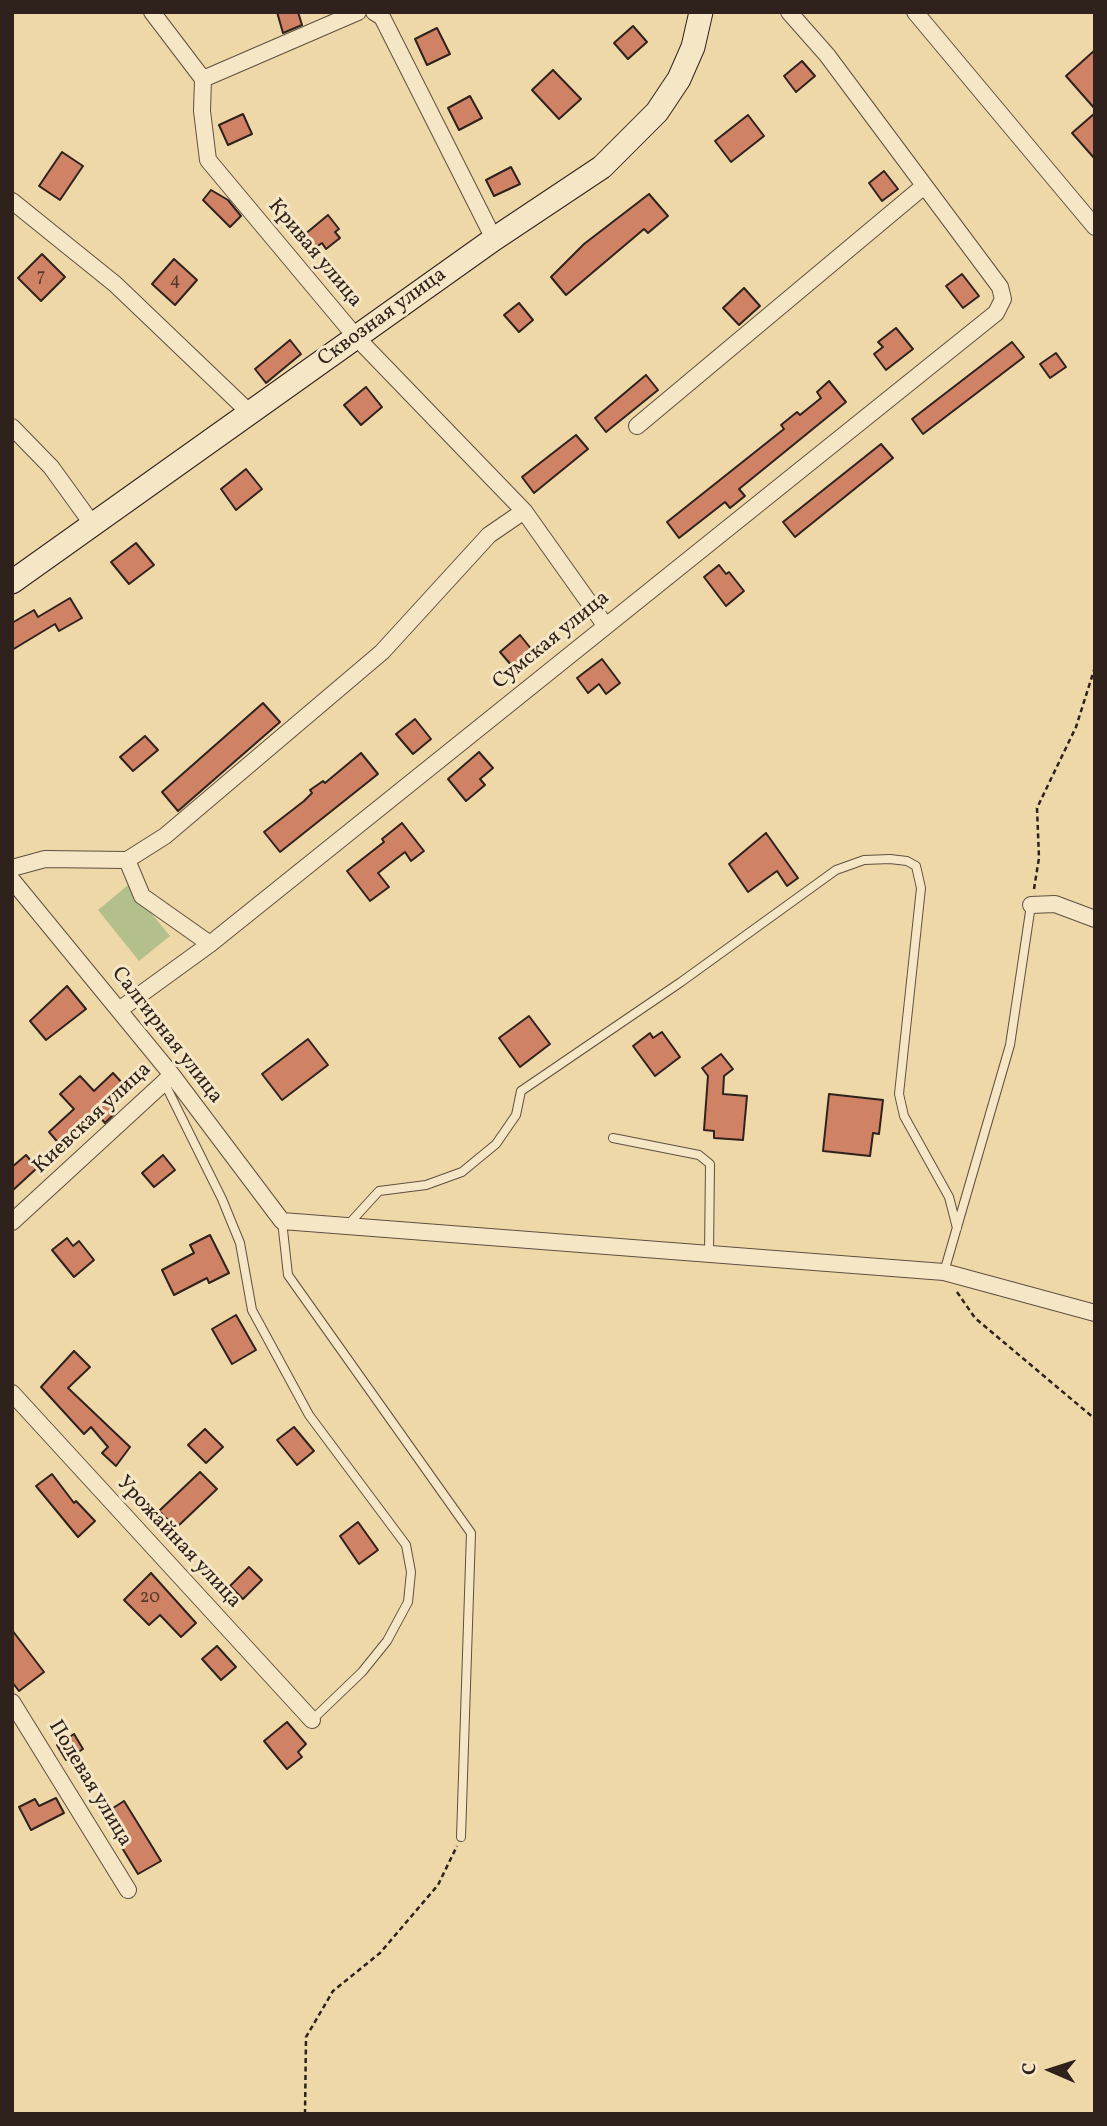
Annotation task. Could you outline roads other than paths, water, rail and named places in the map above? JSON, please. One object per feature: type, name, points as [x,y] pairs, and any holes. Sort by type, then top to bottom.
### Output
[{"type":"main road","name":"Сквозная улица","points":[[12,582],[494,239],[602,167],[633,139],[657,112],[679,79],[693,47],[701,12]]},
{"type":"street","points":[[152,12],[203,79],[358,12]]},
{"type":"street","points":[[373,12],[382,17],[494,239]]},
{"type":"street","points":[[637,426],[924,186],[827,55],[789,12]]},
{"type":"street","points":[[915,12],[1095,227]]},
{"type":"street","name":"Кривая улица","points":[[203,79],[202,111],[208,160],[356,337],[524,511],[605,625]]},
{"type":"street","name":"Сумская улица","points":[[119,1010],[209,944],[996,313],[1003,299],[1000,287],[924,186]]},
{"type":"street","points":[[12,201],[115,284],[250,413]]},
{"type":"street","points":[[12,427],[51,467],[93,525]]},
{"type":"street","points":[[12,868],[45,859],[127,860],[165,836],[382,652],[489,535],[524,511]]},
{"type":"street","points":[[127,860],[142,896],[209,944]]},
{"type":"street","name":"Салгирная улица","points":[[12,880],[119,1010],[168,1079],[282,1221]]},
{"type":"street","points":[[1031,905],[1055,904],[1095,919]]},
{"type":"street","name":"Киевская улица","points":[[12,1222],[168,1079]]},
{"type":"street","points":[[282,1221],[944,1272],[1095,1313]]},
{"type":"street","name":"Урожайная улица","points":[[12,1393],[312,1720]]},
{"type":"street","name":"Полевая улица","points":[[12,1702],[128,1890]]},
{"type":"lane","points":[[346,1226],[379,1191],[426,1185],[461,1172],[496,1144],[516,1115],[521,1091],[681,982],[836,870],[864,860],[890,859],[907,860],[916,866],[922,888],[899,1094],[904,1116],[949,1197],[957,1228]]},
{"type":"lane","points":[[944,1272],[1010,1045],[1031,905]]},
{"type":"lane","points":[[168,1079],[240,1243],[252,1310],[309,1415],[406,1545],[411,1572],[408,1602],[387,1641],[362,1672],[312,1720]]},
{"type":"lane","points":[[613,1138],[699,1155],[710,1164],[709,1254]]},
{"type":"lane","points":[[282,1221],[288,1275],[471,1533],[461,1837]]}]
